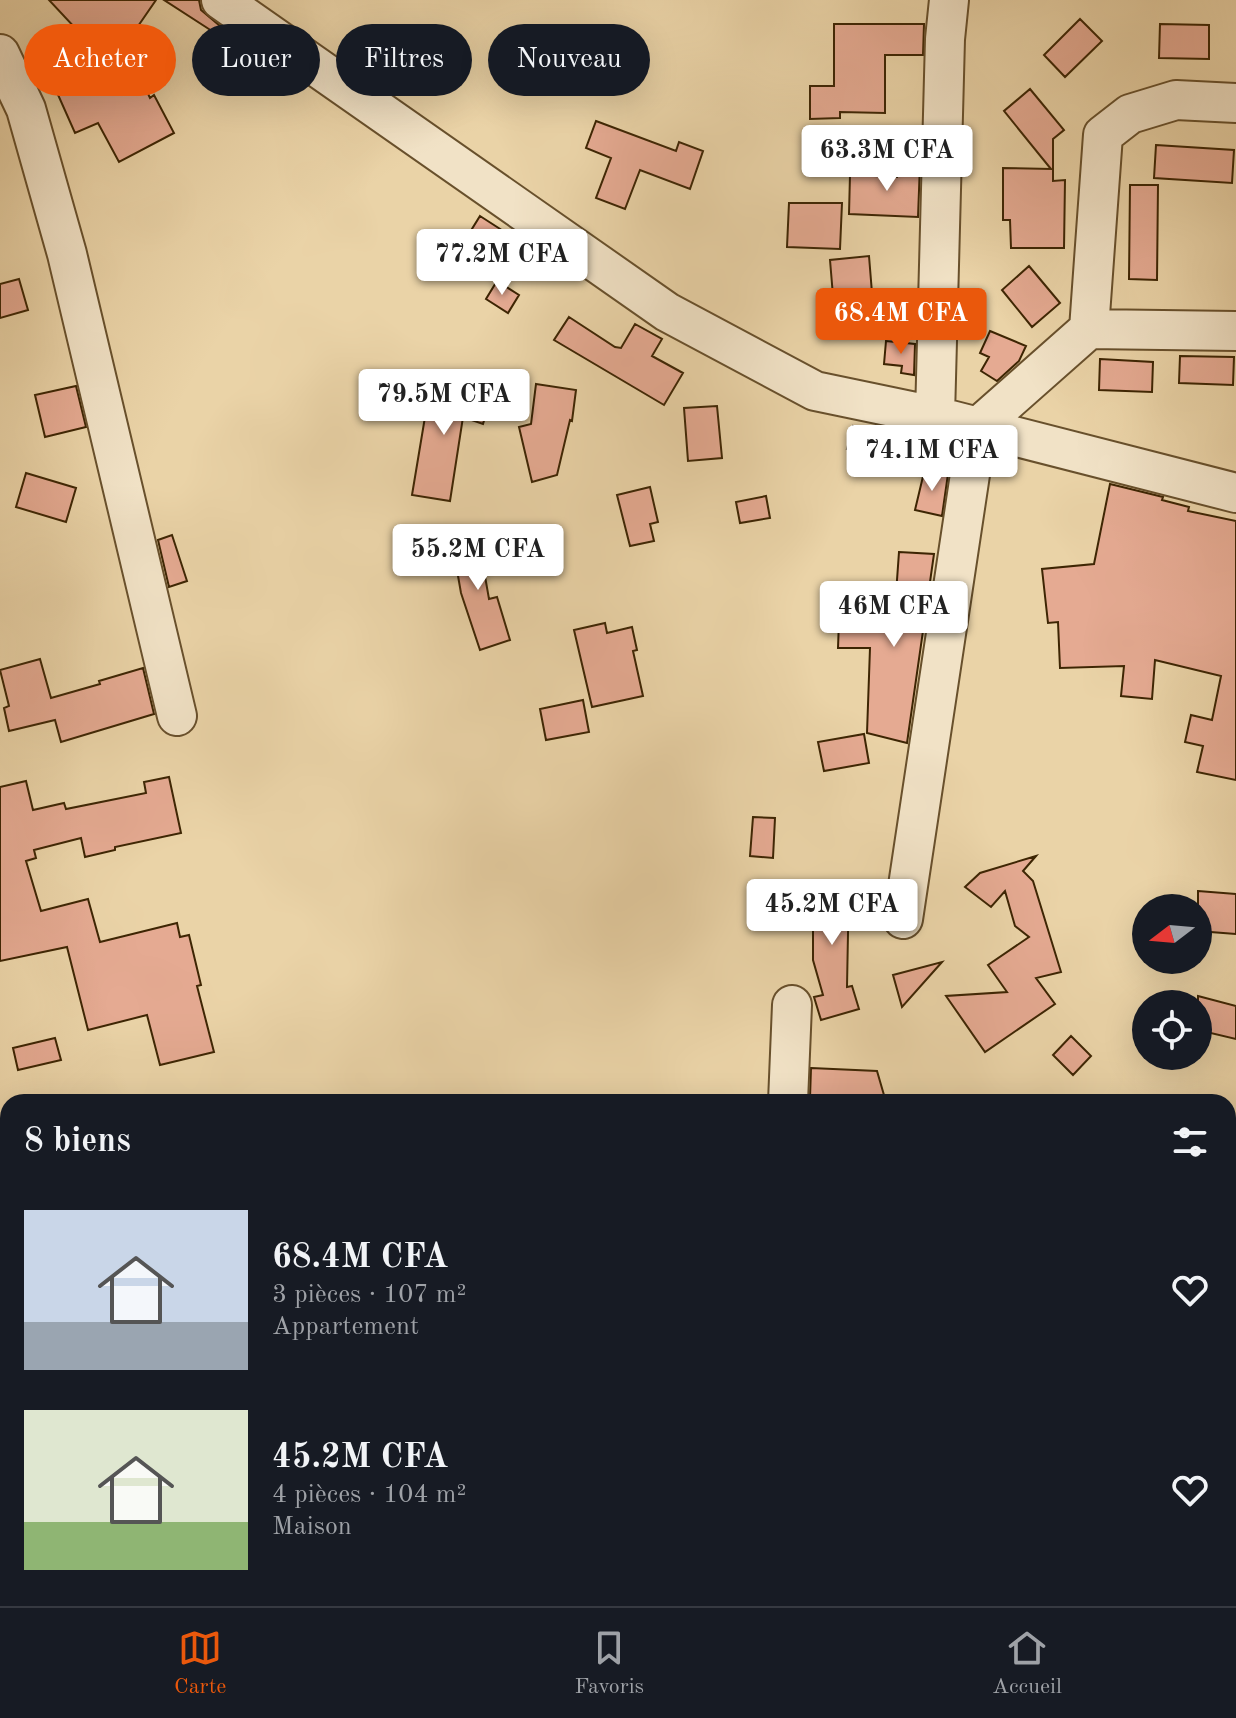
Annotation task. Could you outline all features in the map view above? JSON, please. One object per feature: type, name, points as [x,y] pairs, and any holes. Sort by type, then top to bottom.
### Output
[{"type":"street","points":[[221,0],[667,312],[815,391],[935,416],[1236,493]]},
{"type":"street","points":[[935,416],[945,39],[949,0]]},
{"type":"street","points":[[0,54],[26,109],[67,254],[177,716]]},
{"type":"street","points":[[1089,329],[1103,135],[1130,114],[1176,100],[1236,103]]},
{"type":"street","points":[[903,919],[977,428],[1089,329],[1236,331]]},
{"type":"street","points":[[788,1094],[792,1005]]},
{"type":"building","points":[[49,0],[156,0],[139,24],[71,24]]},
{"type":"building","points":[[164,0],[199,0],[201,10],[218,24],[201,24]]},
{"type":"building","points":[[1080,19],[1102,41],[1065,77],[1044,55]]},
{"type":"building","points":[[834,24],[924,24],[923,55],[885,55],[885,113],[840,112],[840,118],[810,119],[810,86],[834,86]]},
{"type":"building","points":[[1160,24],[1209,25],[1209,59],[1159,58]]},
{"type":"building","points":[[1030,89],[1064,130],[1053,139],[1053,181],[1065,180],[1064,248],[1011,248],[1010,220],[1003,220],[1003,168],[1051,169],[1004,111]]},
{"type":"building","points":[[59,96],[155,96],[174,133],[119,162],[98,123],[75,133]]},
{"type":"building","points":[[596,121],[676,151],[679,142],[703,151],[690,189],[640,170],[625,209],[596,198],[611,158],[586,148]]},
{"type":"building","points":[[1156,145],[1234,150],[1232,183],[1154,178]]},
{"type":"building","points":[[898,162],[920,164],[918,217],[849,214],[850,175],[897,177]]},
{"type":"building","points":[[1130,185],[1158,185],[1157,280],[1129,279]]},
{"type":"building","points":[[789,203],[842,203],[840,249],[787,247]]},
{"type":"building","points":[[480,216],[511,236],[486,278],[454,258]]},
{"type":"building","points":[[869,256],[872,293],[833,296],[830,260]]},
{"type":"building","points":[[1029,266],[1060,303],[1032,327],[1002,290]]},
{"type":"building","points":[[19,279],[28,310],[0,318],[0,284]]},
{"type":"building","points":[[497,281],[519,295],[508,313],[486,299]]},
{"type":"building","points":[[569,317],[615,347],[621,348],[635,324],[662,339],[652,356],[683,373],[664,405],[554,340]]},
{"type":"building","points":[[990,331],[1026,346],[1019,361],[997,381],[981,371],[989,357],[980,353]]},
{"type":"building","points":[[886,341],[915,344],[914,375],[901,373],[902,366],[884,364]]},
{"type":"building","points":[[1180,356],[1234,357],[1233,385],[1179,383]]},
{"type":"building","points":[[1100,359],[1153,362],[1152,392],[1099,390]]},
{"type":"building","points":[[433,378],[491,398],[483,424],[463,417],[450,501],[412,495],[425,404]]},
{"type":"building","points":[[536,384],[576,390],[572,421],[557,475],[532,482],[519,427],[531,424]]},
{"type":"building","points":[[76,386],[86,427],[45,437],[35,395]]},
{"type":"building","points":[[717,406],[722,458],[688,461],[684,408]]},
{"type":"building","points":[[853,426],[950,454],[946,471],[847,449]]},
{"type":"building","points":[[925,468],[948,474],[942,516],[915,510]]},
{"type":"building","points":[[26,473],[76,488],[66,522],[16,507]]},
{"type":"building","points":[[1110,484],[1163,497],[1162,500],[1189,507],[1188,511],[1236,521],[1236,780],[1197,772],[1203,746],[1185,742],[1191,715],[1212,720],[1221,676],[1155,660],[1152,699],[1121,696],[1124,666],[1060,668],[1058,622],[1048,623],[1042,569],[1094,564]]},
{"type":"building","points":[[650,487],[658,522],[650,524],[654,541],[630,546],[617,495]]},
{"type":"building","points":[[766,496],[770,518],[740,523],[736,502]]},
{"type":"building","points":[[477,531],[489,599],[497,597],[510,640],[480,650],[461,593],[451,536]]},
{"type":"building","points":[[172,535],[187,581],[169,587],[158,540]]},
{"type":"building","points":[[899,552],[934,554],[907,743],[867,733],[870,648],[838,648],[839,620],[894,622]]},
{"type":"building","points":[[605,623],[607,633],[632,627],[637,650],[633,651],[643,696],[592,707],[574,630]]},
{"type":"building","points":[[40,659],[51,698],[143,668],[154,714],[61,742],[55,720],[9,731],[4,708],[9,706],[0,670]]},
{"type":"building","points":[[583,700],[589,732],[546,740],[540,709]]},
{"type":"building","points":[[864,734],[869,763],[824,771],[818,742]]},
{"type":"building","points":[[169,777],[181,833],[115,847],[115,850],[85,857],[81,838],[34,850],[36,858],[26,861],[41,911],[88,899],[100,942],[177,923],[180,937],[189,935],[201,985],[197,986],[214,1052],[160,1065],[147,1015],[88,1030],[67,947],[0,961],[0,787],[26,781],[33,810],[64,803],[66,809],[146,793],[144,782]]},
{"type":"building","points":[[753,817],[775,818],[773,858],[750,856]]},
{"type":"building","points":[[1036,856],[1023,871],[1033,881],[1061,972],[1036,978],[1055,1004],[985,1052],[946,996],[1007,992],[988,965],[1029,937],[1015,926],[1005,891],[991,907],[965,887],[980,873]]},
{"type":"building","points":[[813,880],[849,880],[847,987],[852,986],[859,1009],[821,1020],[814,997],[823,995],[813,960]]},
{"type":"building","points":[[1198,891],[1236,894],[1236,934],[1212,932],[1212,894],[1198,894]]},
{"type":"building","points":[[942,962],[902,1007],[893,975]]},
{"type":"building","points":[[1212,1000],[1236,1006],[1236,1039],[1212,1033]]},
{"type":"building","points":[[1071,1036],[1091,1056],[1073,1075],[1053,1055]]},
{"type":"building","points":[[55,1038],[61,1060],[18,1070],[13,1048]]},
{"type":"building","points":[[811,1068],[877,1071],[884,1094],[810,1094]]}]
